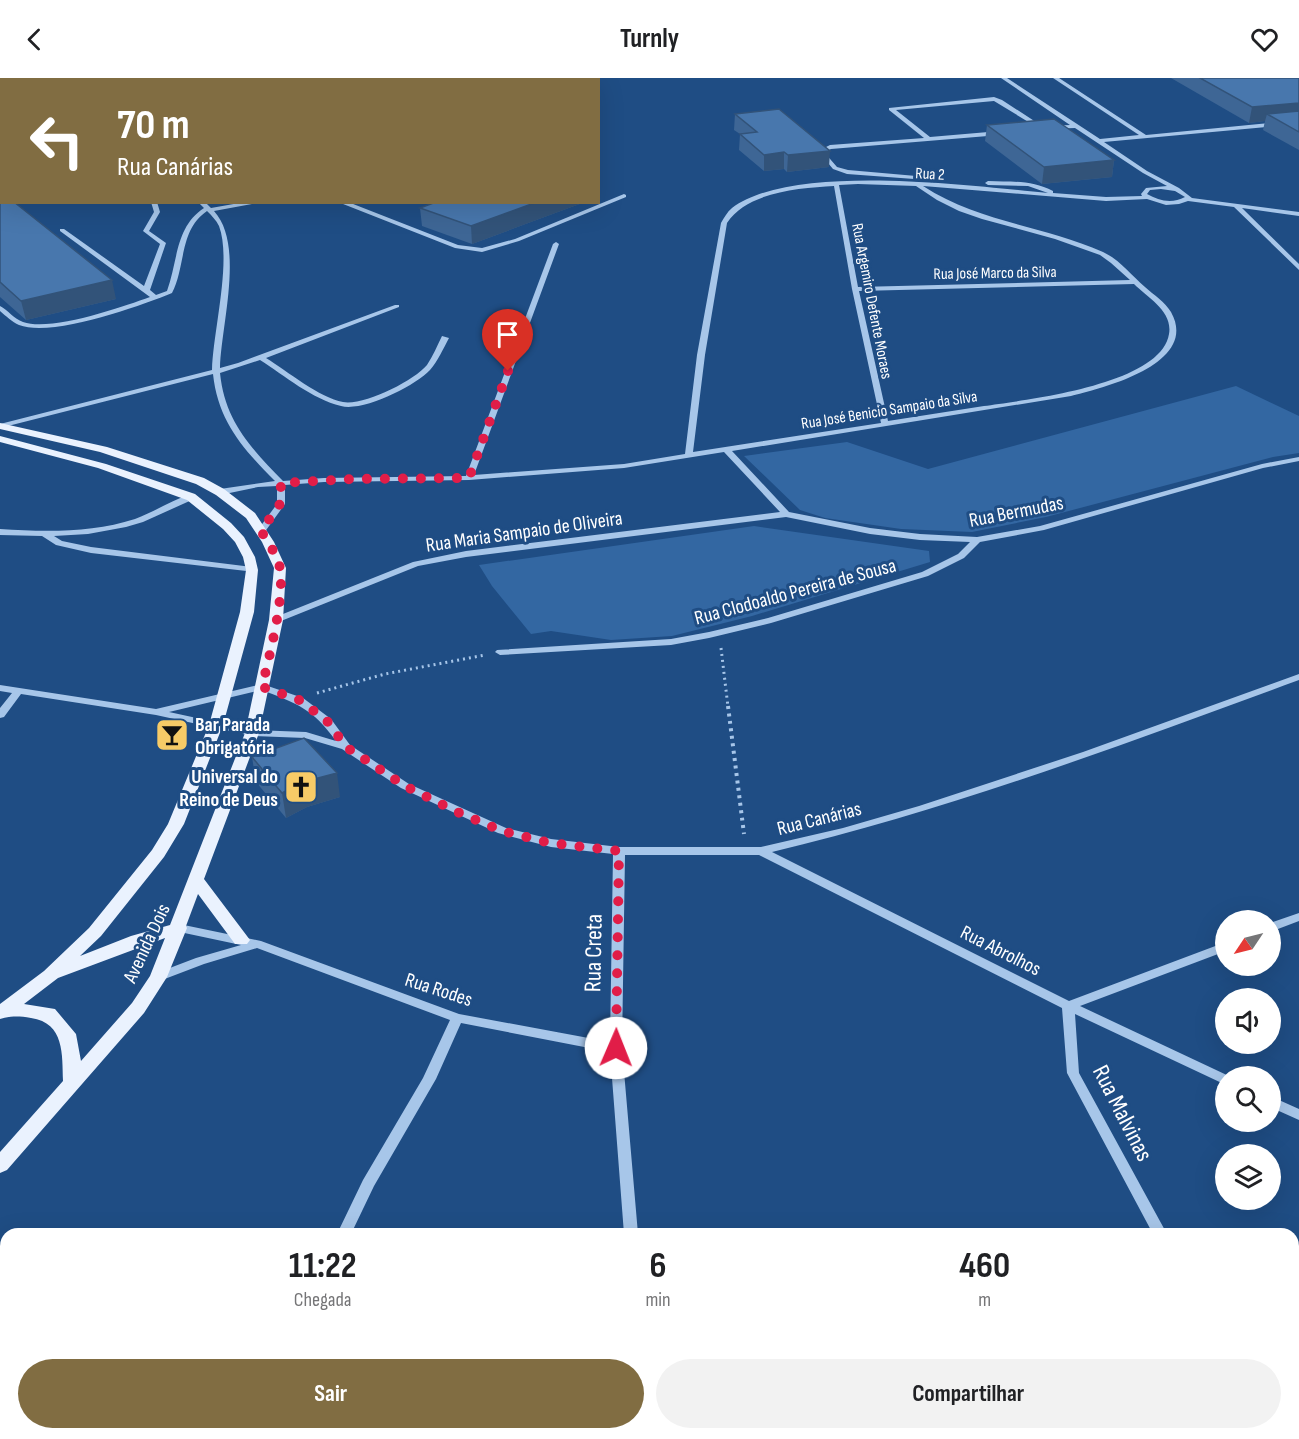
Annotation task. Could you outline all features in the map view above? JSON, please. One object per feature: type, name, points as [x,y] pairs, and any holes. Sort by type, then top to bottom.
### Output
[{"type":"main road","name":"Avenida Dois","points":[[0,426],[103,449],[175,471],[220,492],[251,516],[280,568],[276,620],[252,733],[179,928],[158,977],[138,1008],[0,1165]]},
{"type":"main road","points":[[0,440],[102,466],[191,497],[227,526],[240,540],[249,556],[252,570],[247,612],[216,725],[191,792],[158,854],[95,932],[50,975],[5,1011]]},
{"type":"main road","points":[[196,880],[249,942]]},
{"type":"main road","points":[[50,975],[137,940],[179,928]]},
{"type":"main road","points":[[5,1011],[49,1014],[67,1034],[71,1053],[72,1081]]},
{"type":"street","points":[[1004,78],[1145,172],[1188,194],[1188,199]]},
{"type":"street","points":[[1056,78],[1144,136]]},
{"type":"street","points":[[929,140],[891,109],[994,99],[1043,129]]},
{"type":"street","points":[[1098,141],[1299,122]]},
{"type":"street","points":[[1032,130],[1075,126]]},
{"type":"street","points":[[1009,132],[830,147],[821,152],[835,168],[847,172],[1000,184],[1036,184],[1054,194]]},
{"type":"street","points":[[1145,172],[1153,188]]},
{"type":"street","name":"Rua 2","points":[[689,456],[701,355],[724,223],[733,210],[747,201],[774,192],[836,183],[919,186],[1106,199],[1147,197],[1168,202],[1188,199],[1299,214]]},
{"type":"street","name":"Rua Argemiro Defente Moraes","points":[[836,183],[855,289],[885,425]]},
{"type":"street","name":"Rua José Benicio Sampaio da Silva","points":[[220,492],[243,486],[281,483],[352,479],[469,478],[624,466],[885,425],[1102,387],[1162,356],[1174,338],[1169,314],[1119,265],[1101,254],[965,210],[930,194],[919,186]]},
{"type":"street","points":[[1147,197],[1144,192],[1153,188],[1177,189]]},
{"type":"street","points":[[346,204],[457,247],[482,250],[517,240],[624,196]]},
{"type":"street","points":[[146,291],[164,243],[146,231],[157,212],[155,204]]},
{"type":"street","points":[[203,204],[223,229],[225,243],[225,278],[215,372],[219,393],[236,433],[249,451],[281,483],[280,504],[261,531]]},
{"type":"street","points":[[0,308],[21,324],[38,327],[156,298],[170,292],[174,285],[187,226],[198,213],[209,209],[245,204]]},
{"type":"street","points":[[1235,205],[1299,268]]},
{"type":"street","points":[[62,230],[156,298]]},
{"type":"street","points":[[469,478],[556,244]]},
{"type":"street","points":[[1290,257],[1299,257]]},
{"type":"street","name":"Rua José Marco da Silva","points":[[855,289],[1135,282]]},
{"type":"street","points":[[0,426],[215,372],[397,306]]},
{"type":"street","points":[[260,357],[328,399],[345,405],[360,403],[384,394],[418,376],[428,368],[445,338]]},
{"type":"street","points":[[726,450],[786,514]]},
{"type":"street","name":"Rua Bermudas","points":[[786,514],[870,531],[977,540],[1041,528],[1262,466],[1299,459]]},
{"type":"street","points":[[0,532],[46,535],[138,520],[191,497]]},
{"type":"street","name":"Rua Maria Sampaio de Oliveira","points":[[276,620],[426,562],[466,554],[786,514]]},
{"type":"street","points":[[46,535],[59,543],[91,550],[252,570]]},
{"type":"street","name":"Rua Clodoaldo Pereira de Sousa","points":[[500,652],[671,642],[719,633],[771,620],[925,574],[961,556],[977,540]]},
{"type":"street","name":"Rua Canárias","points":[[0,688],[156,712],[252,733],[306,735],[346,747],[405,786],[502,831],[550,843],[619,851],[761,851],[845,831],[924,808],[1087,754],[1299,677]]},
{"type":"street","points":[[156,712],[262,687]]},
{"type":"street","name":"Rua Canárias","points":[[262,687],[299,700],[327,721],[346,747]]},
{"type":"street","points":[[0,715],[19,690]]},
{"type":"street","name":"Rua Creta","points":[[619,851],[616,1048],[631,1228]]},
{"type":"street","name":"Rua Abrolhos","points":[[761,851],[1068,1006],[1215,1075]]},
{"type":"street","points":[[1281,924],[1299,917]]},
{"type":"street","name":"Rua Rodes","points":[[179,928],[249,942],[457,1018],[616,1048]]},
{"type":"street","points":[[158,977],[249,942]]},
{"type":"street","points":[[1068,1006],[1215,950]]},
{"type":"street","name":"Rua Malvinas","points":[[1068,1006],[1073,1073],[1157,1228]]},
{"type":"street","points":[[347,1228],[368,1184],[429,1080],[457,1018]]},
{"type":"street","points":[[1281,1106],[1299,1115]]},
{"type":"path","points":[[719,633],[746,851]]},
{"type":"path","points":[[299,700],[350,683],[500,652]]},
{"type":"shaded area","points":[[1236,386],[1299,416],[1299,453],[1273,457],[1046,517],[972,532],[901,529],[825,518],[800,510],[744,456],[847,442],[928,469]]},
{"type":"shaded area","points":[[754,526],[929,551],[930,562],[752,616],[672,636],[611,640],[551,631],[531,634],[492,586],[479,565]]},
{"type":"building","points":[[1200,78],[1299,78],[1299,103],[1252,107]]},
{"type":"building","points":[[779,109],[830,151],[764,155],[740,134],[757,132],[735,114]]},
{"type":"building","points":[[1299,111],[1299,132],[1267,114]]},
{"type":"building","points":[[1054,119],[1114,160],[1044,167],[987,125]]},
{"type":"building","points":[[0,204],[17,204],[112,280],[21,301],[0,282]]},
{"type":"building","points":[[431,204],[532,204],[471,226],[420,208]]},
{"type":"building","points":[[304,738],[337,773],[303,782],[282,793],[252,757]]},
{"type":"place","name":"Bar Parada Obrigatória","points":[[172,735]]},
{"type":"place","name":"Universal do Reino de Deus","points":[[301,787]]},
{"type":"route","points":[[508,371],[469,478],[352,479],[281,483],[280,504],[261,531],[280,568],[276,620],[262,687],[299,700],[327,721],[346,747],[405,786],[455,811],[502,831],[550,843],[619,851],[616,1048]]}]
